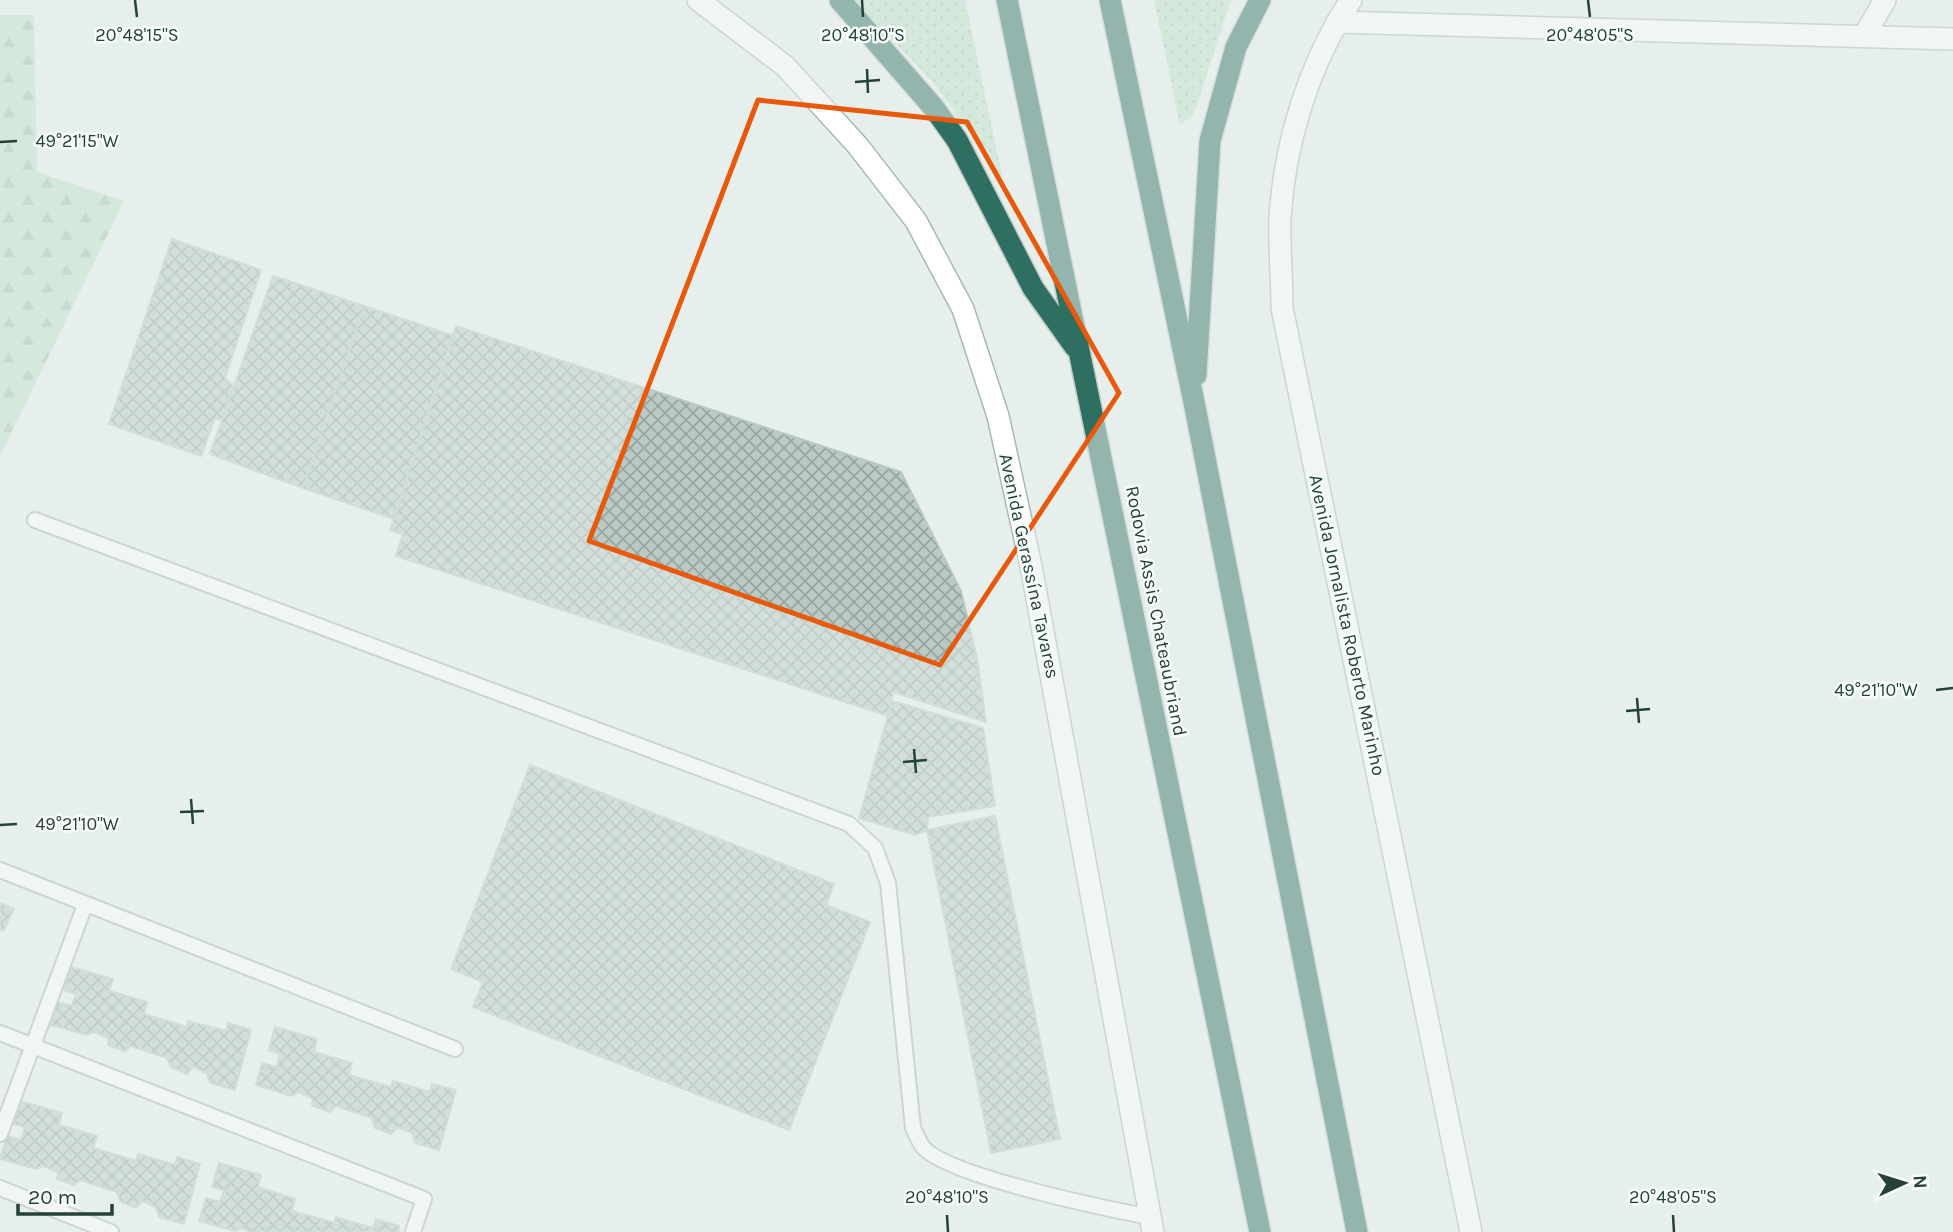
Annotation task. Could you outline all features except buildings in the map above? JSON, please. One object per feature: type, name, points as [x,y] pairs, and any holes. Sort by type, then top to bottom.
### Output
[{"type":"highway","points":[[840,0],[934,108],[957,140],[1032,288],[1081,355]]},
{"type":"highway","name":"Rodovia Assis Chateaubriand","points":[[1007,0],[1260,1232]]},
{"type":"highway","points":[[1110,0],[1194,402],[1357,1232]]},
{"type":"highway","points":[[1194,402],[1210,141],[1236,47],[1260,0]]},
{"type":"street","name":"Avenida Gerassína Tavares","points":[[698,0],[785,66],[858,146],[916,221],[963,309],[998,416],[1031,566],[1152,1224]]},
{"type":"street","name":"Avenida Jornalista Roberto Marinho","points":[[1351,0],[1337,22],[1312,78],[1289,145],[1280,218],[1282,308],[1471,1232]]},
{"type":"street","points":[[1864,36],[1885,0]]},
{"type":"street","points":[[1337,22],[1953,39]]},
{"type":"lane","points":[[35,520],[849,824],[875,848],[888,883],[914,1128],[923,1148],[944,1162],[1064,1200],[1152,1224]]},
{"type":"lane","points":[[0,870],[455,1049]]},
{"type":"lane","points":[[0,1134],[85,905]]},
{"type":"lane","points":[[0,1033],[424,1199],[413,1232]]},
{"type":"lane","points":[[0,1188],[111,1232]]},
{"type":"highlighted area","points":[[758,100],[967,122],[1119,393],[940,665],[589,541]]},
{"type":"green space","points":[[855,0],[965,0],[1003,180],[936,86]]},
{"type":"green space","points":[[1154,0],[1231,0],[1194,114],[1180,125]]},
{"type":"green space","points":[[0,15],[34,15],[37,172],[124,201],[0,456]]}]
